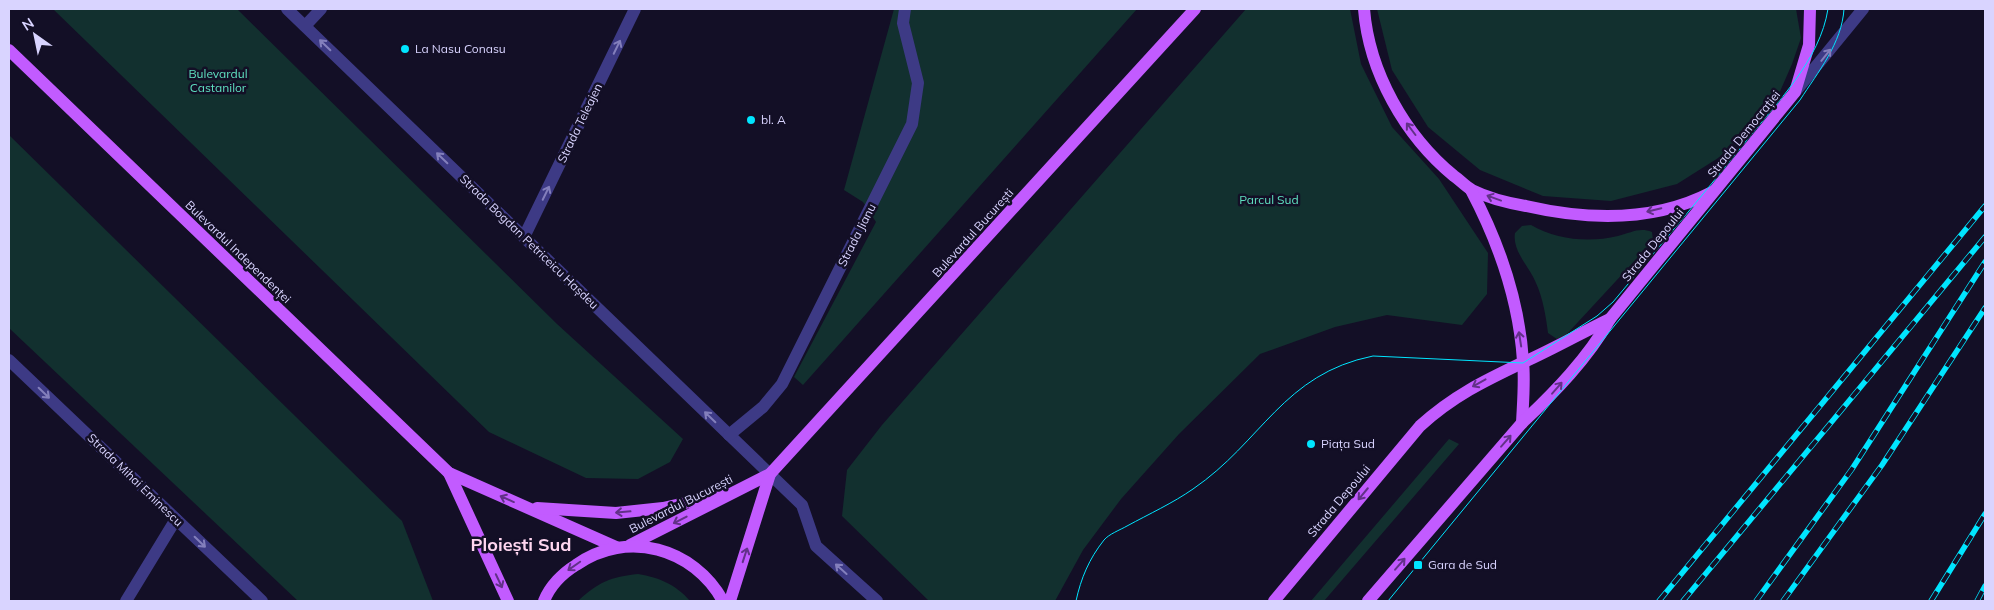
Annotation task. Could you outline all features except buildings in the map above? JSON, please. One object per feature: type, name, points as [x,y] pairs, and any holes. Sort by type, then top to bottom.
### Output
[{"type":"main road","name":"Bulevardul București","points":[[630,545],[770,474],[1195,9]]},
{"type":"main road","points":[[1364,9],[1378,69],[1405,121],[1442,166],[1471,190],[1506,202],[1542,210],[1571,215],[1610,217],[1674,205],[1702,197],[1717,189]]},
{"type":"main road","name":"Strada Democrației","points":[[1717,189],[1795,92],[1809,44],[1810,9]]},
{"type":"main road","name":"Bulevardul Independenței","points":[[9,50],[449,473],[616,547]]},
{"type":"main road","name":"Strada Depoului","points":[[1368,601],[1522,423],[1547,399],[1598,340],[1610,319],[1717,189]]},
{"type":"main road","points":[[1471,190],[1492,232],[1513,292],[1523,363],[1522,423]]},
{"type":"main road","name":"Strada Depoului","points":[[1274,601],[1420,426],[1458,394],[1610,319]]},
{"type":"main road","name":"Bulevardul Independenței","points":[[449,473],[508,601]]},
{"type":"main road","name":"Bulevardul București","points":[[730,601],[770,474]]},
{"type":"main road","points":[[525,506],[616,513],[663,508],[739,490]]},
{"type":"main road","points":[[544,601],[563,574],[588,557],[616,547],[630,545],[645,546],[670,552],[696,567],[716,588],[723,601]]},
{"type":"street","name":"Strada Bogdan Petriceicu Hașdeu","points":[[287,9],[802,505],[816,546],[877,601]]},
{"type":"street","points":[[305,26],[321,9]]},
{"type":"street","name":"Strada Teleajen","points":[[524,237],[635,9]]},
{"type":"street","name":"Strada Jianu","points":[[729,435],[763,407],[782,384],[912,124],[918,83],[903,23],[905,9]]},
{"type":"street","points":[[1795,92],[1864,9]]},
{"type":"street","name":"Strada Mihai Eminescu","points":[[9,360],[262,601]]},
{"type":"street","points":[[126,601],[176,519]]},
{"type":"green space","name":"Bulevardul Castanilor","points":[[53,9],[237,9],[557,324],[683,439],[670,462],[638,479],[586,478],[489,432]]},
{"type":"green space","points":[[894,9],[1137,9],[803,385],[794,377],[876,222],[863,202],[844,190]]},
{"type":"green space","name":"Parcul Sud","points":[[1246,9],[1350,9],[1361,64],[1392,127],[1439,179],[1488,253],[1487,294],[1462,325],[1387,315],[1335,327],[1260,354],[1179,434],[1121,499],[1083,550],[1055,601],[929,601],[842,516],[847,470],[882,425]]},
{"type":"green space","points":[[1377,9],[1796,9],[1801,38],[1778,96],[1734,148],[1677,184],[1611,201],[1543,196],[1480,170],[1428,127],[1392,70]]},
{"type":"green space","points":[[9,135],[402,521],[433,601],[298,601],[9,328]]},
{"type":"green space","points":[[1531,225],[1551,234],[1585,240],[1607,238],[1643,230],[1652,232],[1653,241],[1566,335],[1557,339],[1548,333],[1544,308],[1538,289],[1516,246],[1515,233],[1522,226]]},
{"type":"green space","points":[[1449,439],[1459,444],[1324,601],[1311,601]]},
{"type":"green space","points":[[638,574],[667,583],[679,590],[690,601],[578,601],[592,589],[605,582]]},
{"type":"tram line","points":[[1076,601],[1086,569],[1106,538],[1169,504],[1217,471],[1275,412],[1317,378],[1342,365],[1373,356],[1523,363],[1597,316],[1613,302],[1784,95],[1807,63],[1816,46],[1828,9]]},
{"type":"tram line","points":[[1388,601],[1800,100],[1834,45],[1839,34],[1844,9]]},
{"type":"railway","points":[[1659,601],[1985,206]]},
{"type":"railway","points":[[1683,601],[1985,237]]},
{"type":"railway","points":[[1756,601],[1852,469],[1985,262]]},
{"type":"railway","points":[[1783,601],[1882,465],[1985,308]]},
{"type":"railway","points":[[1931,601],[1985,514]]},
{"type":"railway","points":[[1977,601],[1985,586]]},
{"type":"place","name":"La Nasu Conasu","points":[[405,49]]},
{"type":"place","name":"bl. A","points":[[751,120]]},
{"type":"place","name":"Piața Sud","points":[[1311,444]]},
{"type":"place","name":"Gara de Sud","points":[[1418,565]]},
{"type":"district","name":"Ploiești Sud","points":[[521,545]]}]
